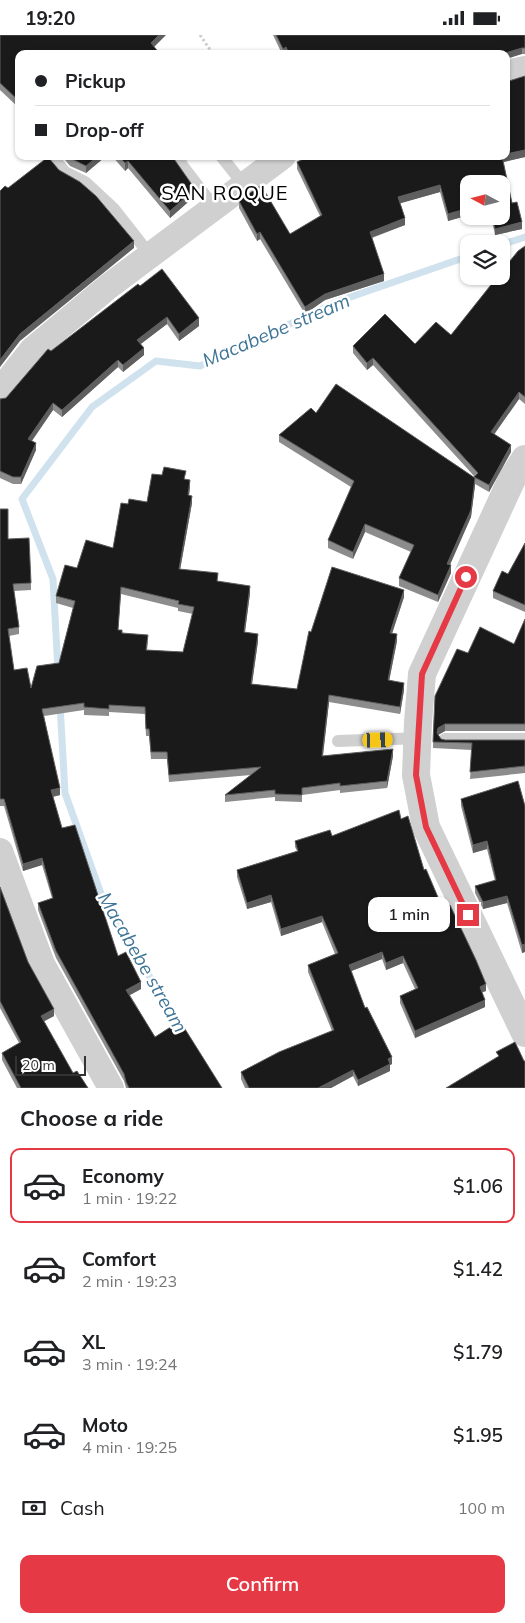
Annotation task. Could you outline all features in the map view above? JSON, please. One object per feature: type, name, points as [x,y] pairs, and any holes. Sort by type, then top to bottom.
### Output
[{"type":"street","points":[[510,72],[525,69]]},
{"type":"street","points":[[0,391],[32,350],[150,255],[278,160]]},
{"type":"street","points":[[525,459],[512,479],[422,674],[424,738],[416,775],[426,827],[525,1033]]},
{"type":"street","points":[[0,851],[42,964],[111,1088]]},
{"type":"lane","points":[[55,160],[65,172],[85,182],[114,209],[150,255]]},
{"type":"lane","points":[[178,160],[214,207]]},
{"type":"lane","points":[[224,160],[244,185]]},
{"type":"lane","points":[[338,741],[424,738]]},
{"type":"lane","points":[[445,739],[525,739]]},
{"type":"path","points":[[200,35],[210,50]]},
{"type":"building","points":[[0,35],[159,35],[151,43],[157,50],[15,50],[15,97],[0,83]]},
{"type":"building","points":[[276,35],[525,35],[525,48],[510,52],[510,50],[287,50],[286,47],[283,49]]},
{"type":"building","points":[[525,76],[525,150],[510,153],[510,81]]},
{"type":"building","points":[[44,160],[51,160],[59,170],[80,182],[96,196],[134,241],[20,334],[0,360],[0,191],[5,186],[8,188]]},
{"type":"building","points":[[74,160],[93,160],[86,166]]},
{"type":"building","points":[[122,160],[175,160],[195,189],[170,211],[128,161],[125,163]]},
{"type":"building","points":[[301,160],[503,160],[506,175],[460,175],[460,211],[448,214],[440,185],[398,197],[405,218],[370,232],[384,274],[325,294],[305,307],[260,232],[257,234],[239,201],[261,185],[290,234],[322,215],[297,162]]},
{"type":"building","points":[[510,194],[512,203],[517,202],[522,222],[495,229],[494,225],[510,225]]},
{"type":"building","points":[[525,246],[525,397],[519,392],[491,432],[511,445],[489,485],[474,477],[478,473],[373,358],[367,363],[353,346],[385,314],[415,344],[436,322],[451,335],[491,285],[510,285],[510,261]]},
{"type":"building","points":[[162,269],[199,318],[179,334],[167,317],[137,340],[144,348],[123,365],[118,360],[62,410],[53,403],[28,439],[36,443],[21,477],[13,477],[0,471],[0,399],[6,398],[48,349],[51,351],[138,284],[140,286]]},
{"type":"building","points":[[336,384],[475,478],[471,510],[447,564],[451,565],[438,595],[399,578],[414,545],[365,524],[353,552],[328,540],[354,481],[279,435],[311,408],[316,413]]},
{"type":"building","points":[[164,467],[186,471],[184,479],[190,480],[188,495],[192,496],[179,569],[218,573],[217,581],[250,586],[244,632],[258,634],[251,684],[297,689],[309,631],[311,632],[332,567],[404,590],[390,633],[397,634],[388,680],[404,683],[400,707],[329,695],[322,756],[393,749],[387,781],[340,786],[340,783],[302,788],[302,795],[275,794],[275,790],[225,795],[261,767],[169,775],[167,752],[151,752],[149,729],[146,729],[145,707],[109,705],[109,709],[84,707],[84,703],[42,709],[60,788],[51,790],[62,828],[75,825],[118,956],[126,952],[141,982],[126,990],[155,1037],[180,1021],[222,1088],[129,1088],[124,1074],[56,951],[38,903],[53,898],[42,858],[23,864],[4,799],[0,799],[0,509],[8,509],[8,539],[29,538],[31,583],[13,584],[19,627],[8,629],[14,670],[27,668],[31,688],[37,666],[59,663],[75,601],[56,596],[65,565],[77,568],[86,540],[113,548],[121,503],[128,504],[129,499],[147,502],[152,474],[162,475]],"holes":[[[121,587],[179,601],[178,604],[194,607],[183,652],[146,650],[148,635],[122,633],[122,630],[118,630]]]},
{"type":"building","points":[[525,543],[525,605],[493,591],[502,571],[508,574]]},
{"type":"building","points":[[525,619],[525,724],[445,724],[438,728],[437,733],[441,739],[445,740],[525,740],[525,766],[470,772],[472,743],[433,742],[435,696],[457,649],[468,653],[480,627],[514,644]]},
{"type":"building","points":[[518,781],[525,806],[525,944],[522,945],[507,896],[483,902],[475,886],[496,880],[487,841],[473,845],[461,799]]},
{"type":"building","points":[[399,810],[401,819],[408,816],[424,870],[426,869],[443,909],[450,905],[476,960],[486,984],[480,987],[485,1000],[415,1031],[400,996],[418,988],[403,956],[386,963],[382,952],[349,965],[365,1008],[367,1007],[392,1057],[388,1059],[390,1064],[358,1080],[353,1070],[318,1088],[249,1088],[241,1072],[279,1052],[334,1030],[308,965],[338,953],[322,916],[281,929],[271,895],[247,903],[237,870],[298,851],[295,841],[330,830],[332,836]]},
{"type":"building","points":[[0,887],[28,962],[54,1009],[41,1016],[73,1073],[77,1071],[88,1088],[21,1088],[2,1053],[21,1042],[0,1001]]},
{"type":"building","points":[[515,1042],[525,1061],[525,1088],[446,1088],[499,1056],[496,1052]]},
{"type":"waterway","name":"Macabebe stream","points":[[510,242],[525,237]]},
{"type":"waterway","name":"Macabebe stream","points":[[58,671],[53,579],[22,499],[92,407],[156,361],[200,366],[339,301],[460,259]]},
{"type":"waterway","name":"Macabebe stream","points":[[60,704],[65,793],[105,905],[182,1029]]},
{"type":"district","name":"SAN ROQUE","points":[[225,192]]},
{"type":"route","points":[[466,577],[422,674],[416,775],[426,827],[468,915]]}]
